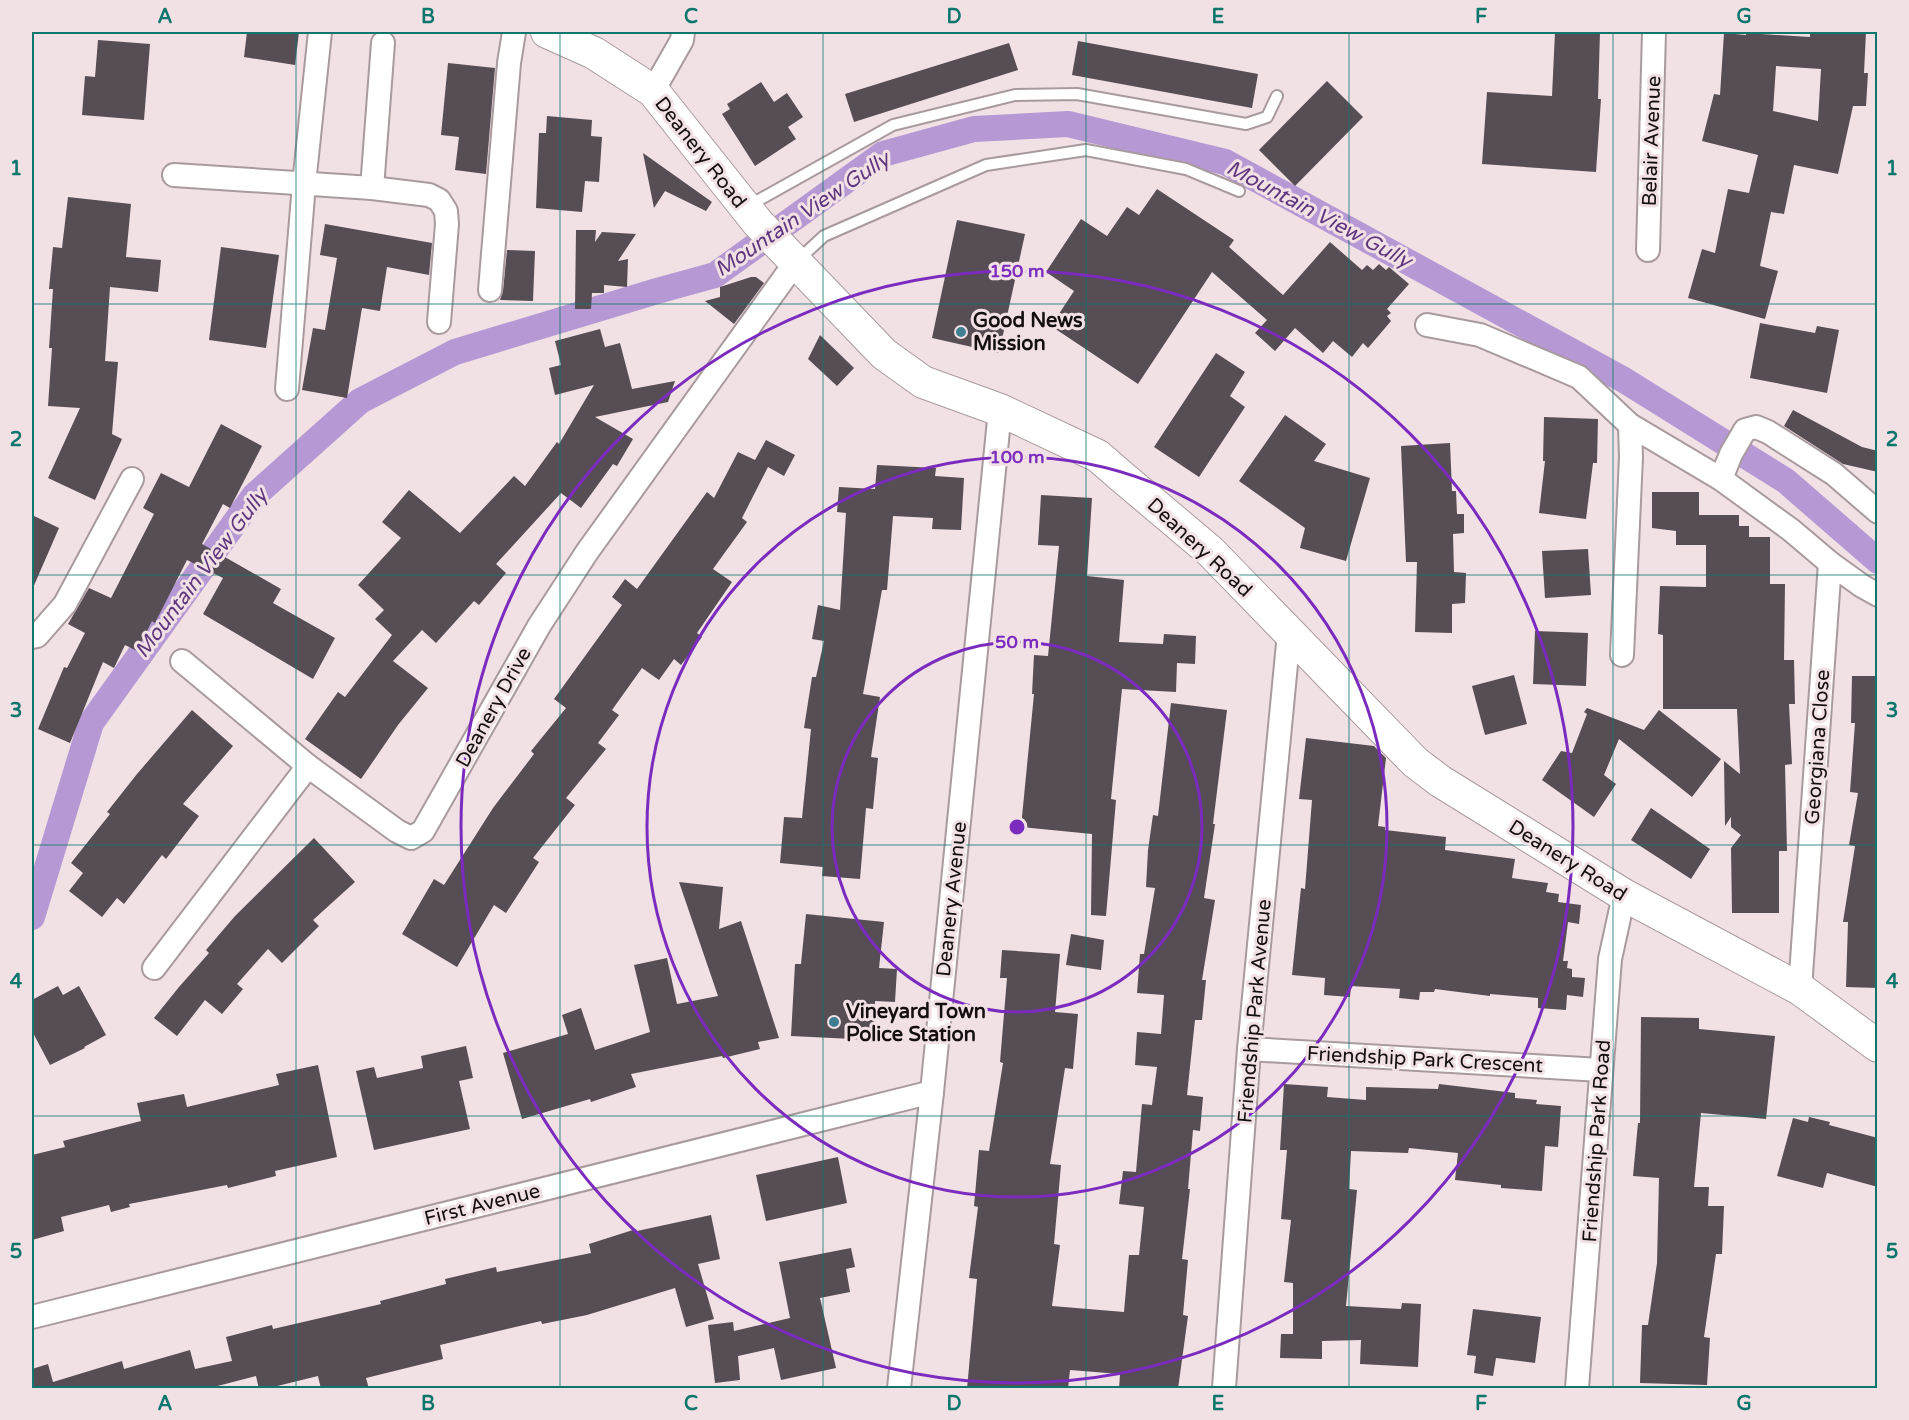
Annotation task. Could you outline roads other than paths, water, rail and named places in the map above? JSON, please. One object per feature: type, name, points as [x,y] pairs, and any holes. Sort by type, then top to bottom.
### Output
[{"type":"street","points":[[287,389],[304,184],[320,32]]},
{"type":"street","points":[[490,290],[509,63],[514,32]]},
{"type":"street","name":"Deanery Road","points":[[547,32],[594,53],[653,91],[758,222],[884,354],[923,382],[1000,410],[1098,456],[1210,551],[1415,762],[1440,781],[1624,895],[1800,989],[1878,1046]]},
{"type":"street","points":[[653,91],[682,40],[683,32]]},
{"type":"street","name":"Belair Avenue","points":[[1648,250],[1654,32]]},
{"type":"street","points":[[372,188],[383,43]]},
{"type":"street","points":[[174,175],[372,188],[429,195],[439,200],[446,211],[447,224],[439,322]]},
{"type":"street","name":"Deanery Drive","points":[[308,766],[397,831],[411,838],[423,831],[539,626],[581,561],[795,263]]},
{"type":"street","points":[[1427,325],[1480,335],[1579,377],[1630,425],[1721,479],[1791,530],[1830,563],[1878,595]]},
{"type":"street","name":"Deanery Avenue","points":[[899,1389],[932,1092],[1000,410]]},
{"type":"street","points":[[1622,655],[1631,457],[1630,425]]},
{"type":"street","points":[[1721,479],[1731,454],[1745,430],[1756,428],[1768,432],[1834,474],[1878,512]]},
{"type":"street","points":[[32,637],[37,636],[65,604],[132,479]]},
{"type":"street","name":"Georgiana Close","points":[[1800,989],[1830,563]]},
{"type":"street","name":"Friendship Park Avenue","points":[[1224,1389],[1249,1049],[1289,633]]},
{"type":"street","points":[[154,968],[308,766],[182,661]]},
{"type":"street","name":"Friendship Park Road","points":[[1577,1389],[1610,959],[1624,895]]},
{"type":"street","name":"Friendship Park Crescent","points":[[1249,1049],[1601,1070]]},
{"type":"street","name":"First Avenue","points":[[32,1317],[932,1092]]},
{"type":"lane","points":[[758,222],[893,125],[1015,95],[1077,94],[1246,124],[1267,117],[1277,96]]},
{"type":"lane","points":[[795,263],[824,236],[986,165],[1086,150],[1186,168],[1239,191]]},
{"type":"waterway","name":"Mountain View Gully","points":[[32,917],[91,723],[254,496],[360,401],[455,352],[715,275],[883,154],[974,129],[1068,124],[1225,162],[1624,380],[1786,481],[1878,561]]},
{"type":"place","name":"Good News Mission","points":[[961,332]]},
{"type":"place","name":"Vineyard Town Police Station","points":[[834,1022]]}]
